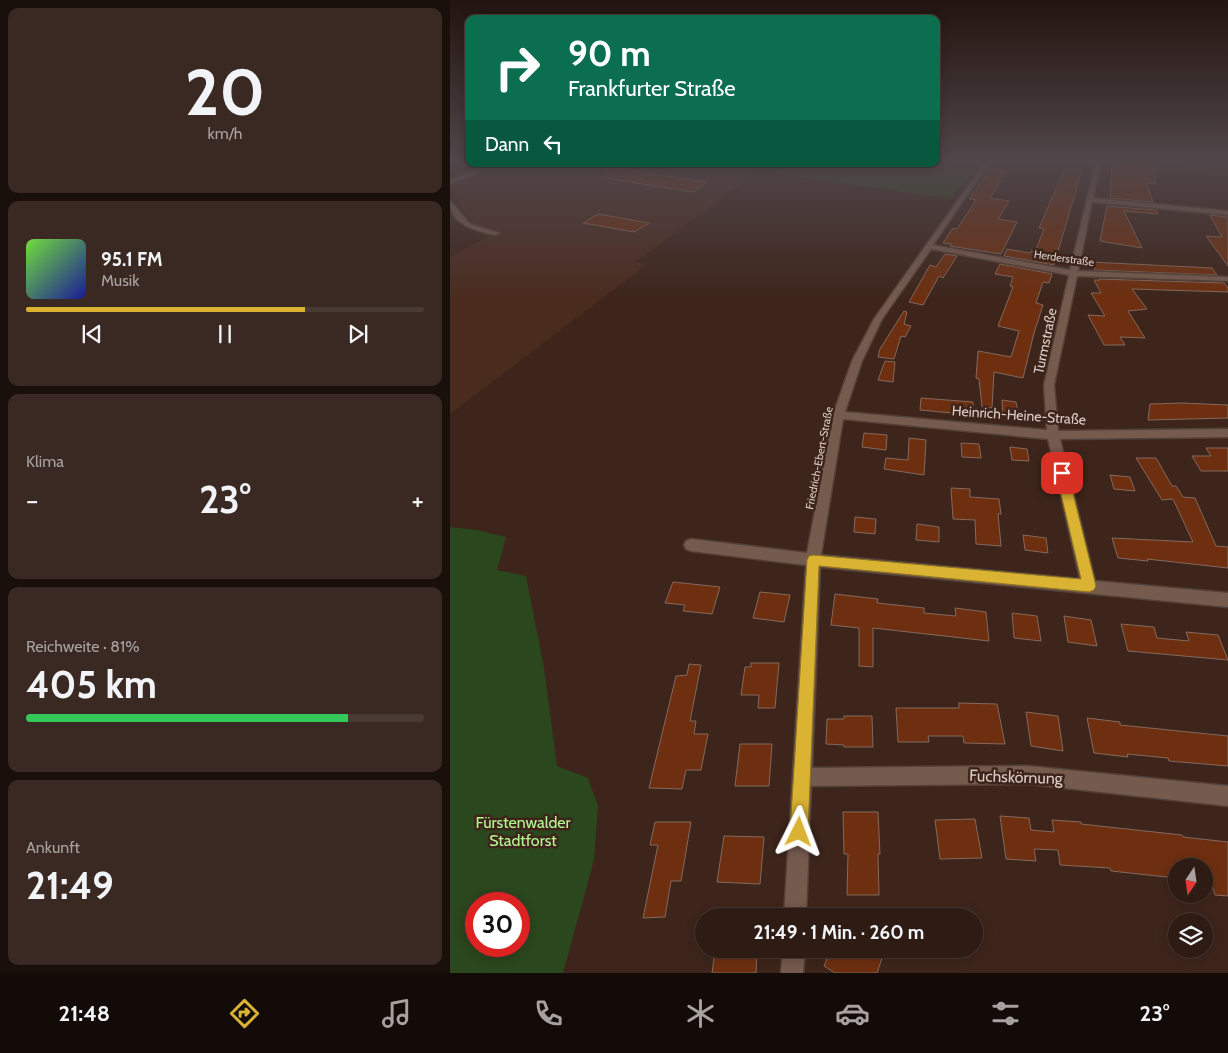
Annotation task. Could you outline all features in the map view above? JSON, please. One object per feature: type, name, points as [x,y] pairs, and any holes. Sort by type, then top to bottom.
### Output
[{"type":"street","points":[[453,207],[462,222],[468,227],[495,233]]},
{"type":"street","name":"Friedrich-Ebert-Straße","points":[[795,908],[813,560],[838,415],[857,361],[878,319],[955,207]]},
{"type":"street","name":"Turmstraße","points":[[1089,207],[1049,385],[1053,436],[1089,586]]},
{"type":"street","points":[[1169,207],[1228,213]]},
{"type":"street","name":"Herderstraße","points":[[928,246],[1073,273],[1228,279]]},
{"type":"street","name":"Heinrich-Heine-Straße","points":[[838,415],[1053,436],[1228,433]]},
{"type":"street","points":[[691,545],[813,560],[1228,600]]},
{"type":"street","name":"Fuchskörnung","points":[[802,777],[1028,775],[1228,796]]},
{"type":"street","points":[[792,973],[793,958]]},
{"type":"shaded area","points":[[462,207],[710,207],[636,262],[646,265],[450,414],[450,257],[499,231],[473,225]]},
{"type":"green space","name":"Fürstenwalder Stadtforst","points":[[450,527],[477,530],[506,537],[497,570],[526,576],[544,668],[557,766],[588,778],[598,806],[594,860],[563,973],[450,973]]},
{"type":"building","points":[[971,207],[1005,207],[998,219],[1017,222],[1001,254],[950,246],[951,244],[943,243],[953,228],[957,229]]},
{"type":"building","points":[[1048,207],[1071,207],[1054,265],[1004,256],[1007,249],[1030,253],[1031,251],[1035,252],[1044,229],[1039,228]]},
{"type":"building","points":[[1107,207],[1156,210],[1158,214],[1124,211],[1142,248],[1100,241]]},
{"type":"building","points":[[598,214],[649,223],[634,232],[583,223]]},
{"type":"building","points":[[1210,215],[1228,217],[1228,266],[1206,236],[1222,237]]},
{"type":"building","points":[[945,254],[957,256],[943,278],[939,276],[923,305],[909,302],[930,265],[936,267]]},
{"type":"building","points":[[1091,262],[1212,268],[1217,275],[1095,270]]},
{"type":"building","points":[[1000,264],[1052,274],[1049,283],[1043,282],[1036,303],[1043,305],[1023,378],[994,372],[992,408],[982,407],[979,379],[976,378],[978,351],[1011,357],[1019,331],[998,326],[1013,287],[1010,286],[1013,277],[995,274]]},
{"type":"building","points":[[1094,280],[1224,283],[1228,288],[1228,292],[1132,289],[1147,309],[1128,311],[1145,338],[1120,337],[1125,345],[1104,345],[1088,315],[1105,316],[1091,293],[1101,293]]},
{"type":"building","points":[[904,311],[907,312],[904,324],[911,326],[905,337],[901,336],[894,359],[878,357],[880,349]]},
{"type":"building","points":[[885,361],[895,362],[893,382],[878,380]]},
{"type":"building","points":[[921,398],[973,402],[973,415],[920,410]]},
{"type":"building","points":[[1002,400],[1016,402],[1019,417],[1003,416]]},
{"type":"building","points":[[1150,404],[1228,405],[1228,418],[1148,420]]},
{"type":"building","points":[[864,433],[887,435],[886,450],[862,447]]},
{"type":"building","points":[[909,438],[926,440],[924,475],[884,469],[886,458],[908,460]]},
{"type":"building","points":[[961,443],[979,444],[981,458],[962,457]]},
{"type":"building","points":[[1010,447],[1027,449],[1029,461],[1012,460]]},
{"type":"building","points":[[1206,448],[1228,448],[1228,471],[1201,471],[1192,456],[1211,456]]},
{"type":"building","points":[[1136,458],[1156,458],[1172,486],[1176,486],[1183,497],[1195,498],[1216,546],[1228,547],[1228,568],[1147,559],[1148,561],[1118,558],[1112,538],[1193,542],[1173,499],[1162,500]]},
{"type":"building","points":[[1110,475],[1130,477],[1135,491],[1114,489]]},
{"type":"building","points":[[951,488],[970,489],[970,497],[999,499],[1001,514],[998,514],[1001,546],[976,544],[975,520],[953,519]]},
{"type":"building","points":[[855,517],[876,519],[875,534],[854,532]]},
{"type":"building","points":[[917,524],[939,527],[939,542],[916,540]]},
{"type":"building","points":[[1023,535],[1046,538],[1048,553],[1025,550]]},
{"type":"building","points":[[673,582],[720,587],[712,614],[683,611],[685,605],[665,603]]},
{"type":"building","points":[[760,592],[790,595],[784,622],[753,618]]},
{"type":"building","points":[[835,594],[878,599],[877,603],[924,608],[924,613],[956,616],[955,608],[986,612],[989,641],[873,628],[873,667],[859,666],[859,628],[831,625]]},
{"type":"building","points":[[1012,613],[1037,616],[1041,641],[1014,638]]},
{"type":"building","points":[[1064,616],[1091,620],[1097,646],[1068,642]]},
{"type":"building","points":[[1121,624],[1154,627],[1157,638],[1189,641],[1186,632],[1218,635],[1228,660],[1128,651]]},
{"type":"building","points":[[751,663],[779,663],[775,708],[758,708],[759,695],[741,695],[745,667],[751,667]]},
{"type":"building","points":[[689,664],[701,665],[690,721],[696,721],[694,734],[708,734],[701,770],[686,770],[682,789],[649,788],[676,676],[687,675]]},
{"type":"building","points":[[959,703],[997,704],[1005,744],[964,743],[963,736],[928,736],[929,742],[898,742],[896,708],[959,708]]},
{"type":"building","points":[[1026,712],[1058,716],[1063,751],[1031,746]]},
{"type":"building","points":[[844,716],[872,716],[873,747],[844,747],[844,745],[826,744],[827,719],[844,719]]},
{"type":"building","points":[[1087,718],[1120,722],[1120,725],[1228,736],[1228,766],[1169,761],[1168,758],[1127,754],[1128,757],[1094,753]]},
{"type":"building","points":[[740,744],[772,744],[769,786],[735,786]]},
{"type":"building","points":[[843,812],[878,812],[879,895],[847,895],[848,854],[844,854]]},
{"type":"building","points":[[1000,816],[1029,818],[1031,830],[1054,832],[1052,820],[1081,822],[1081,824],[1228,842],[1228,896],[1215,895],[1213,889],[1213,858],[1168,858],[1168,877],[1111,871],[1110,868],[1060,865],[1058,850],[1034,849],[1036,861],[1006,859]]},
{"type":"building","points":[[975,819],[982,858],[940,859],[935,820]]},
{"type":"building","points":[[655,822],[691,822],[681,881],[671,881],[665,917],[643,918],[658,845],[650,845]]},
{"type":"building","points":[[724,836],[764,837],[760,884],[717,882]]},
{"type":"building","points":[[714,958],[757,958],[756,973],[712,973]]},
{"type":"building","points":[[827,958],[882,958],[877,973],[835,973],[824,966]]},
{"type":"route","points":[[799,832],[813,560],[1089,586],[1062,473]]}]
